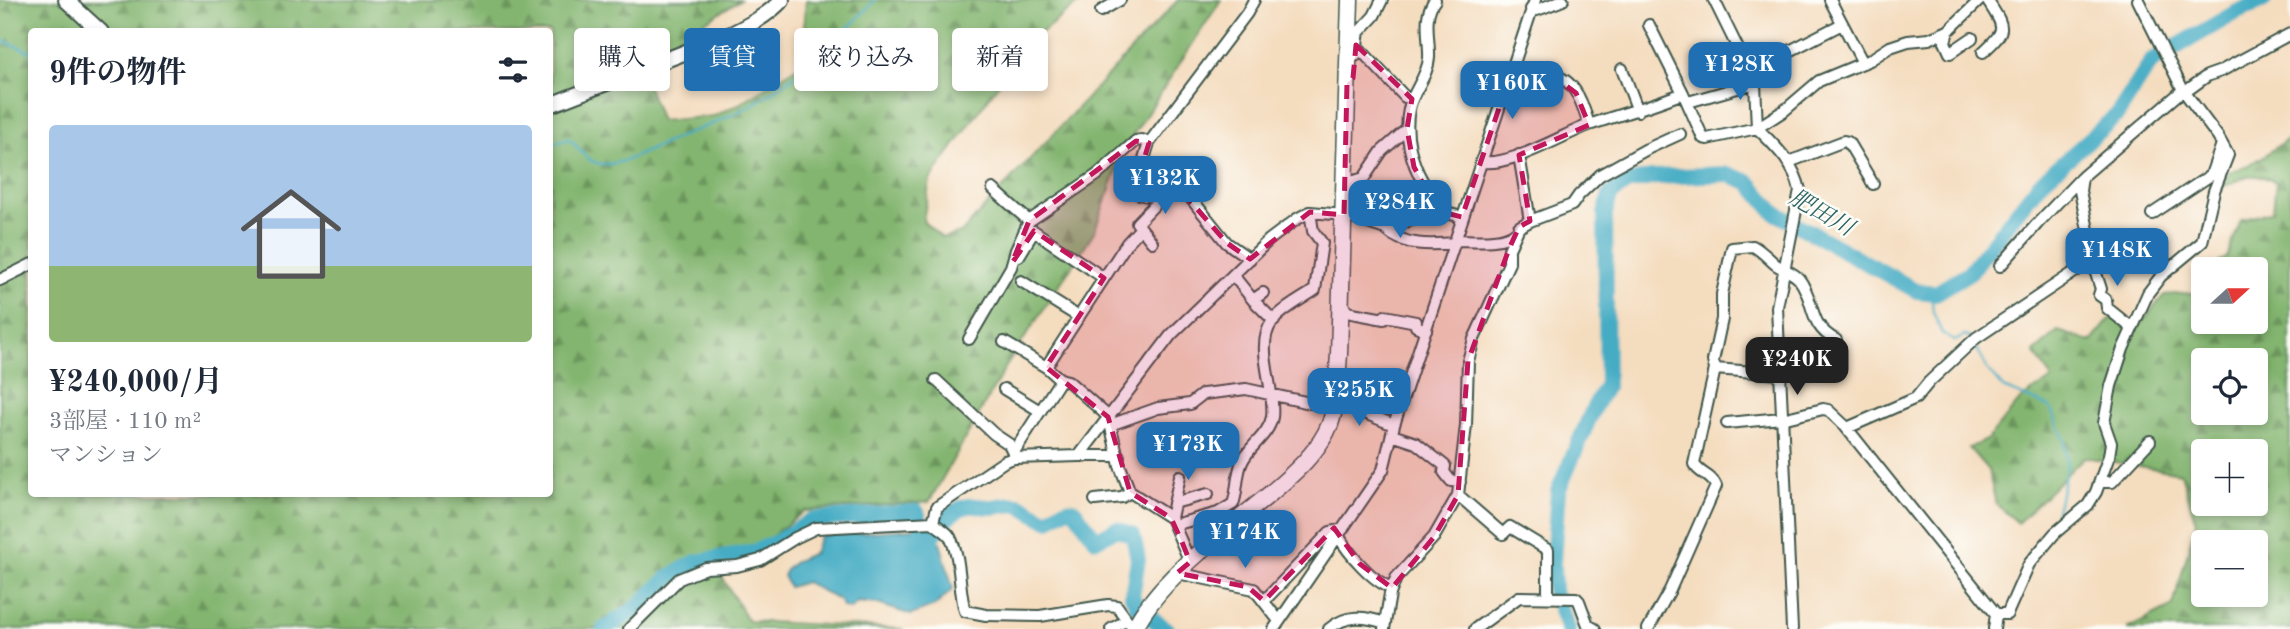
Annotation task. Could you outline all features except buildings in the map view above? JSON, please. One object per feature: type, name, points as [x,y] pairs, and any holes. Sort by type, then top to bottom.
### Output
[{"type":"main road","points":[[66,0],[97,28]]},
{"type":"main road","points":[[553,104],[739,30],[773,9],[782,0]]},
{"type":"main road","points":[[1132,624],[1177,573],[1292,475],[1321,441],[1330,424],[1335,401],[1341,307],[1350,0]]},
{"type":"street","points":[[1101,11],[1120,0]]},
{"type":"street","points":[[1250,259],[1227,243],[1185,191],[1177,186],[1161,194],[1146,197],[1139,194],[1136,185],[1149,143],[1254,0]]},
{"type":"street","points":[[1347,83],[1353,78],[1359,32],[1374,16],[1382,0]]},
{"type":"street","points":[[1435,0],[1430,6],[1427,24],[1429,61],[1412,99],[1407,129],[1414,167],[1436,202],[1438,211]]},
{"type":"street","points":[[1533,5],[1537,10],[1563,0]]},
{"type":"street","points":[[1714,0],[1751,71],[1755,83],[1757,128],[1788,162],[1800,190],[1777,307],[1792,629]]},
{"type":"street","points":[[1830,0],[1863,63]]},
{"type":"street","points":[[1649,25],[1703,138],[1707,139],[1757,128],[1785,110],[1819,80],[1863,63],[1890,47],[1908,41],[1929,39],[1948,31],[1980,0]]},
{"type":"street","points":[[1983,52],[1999,38],[2002,29],[2001,19],[1987,0]]},
{"type":"street","points":[[1996,614],[2007,614],[2029,564],[2054,534],[2088,505],[2101,480],[2111,443],[2104,423],[2107,405],[2116,369],[2132,328],[2148,293],[2161,276],[2202,242],[2214,191],[2228,155],[2184,91],[2138,0]]},
{"type":"street","points":[[1177,573],[1254,589],[1277,625],[1383,470],[1393,430],[1533,5]]},
{"type":"street","points":[[1751,71],[1842,24]]},
{"type":"street","points":[[1948,31],[1945,42],[1950,53],[1972,38]]},
{"type":"street","points":[[2000,266],[2082,177],[2184,91],[2207,76],[2290,34]]},
{"type":"street","points":[[1356,44],[1405,97],[1412,99]]},
{"type":"street","points":[[1622,69],[1638,111]]},
{"type":"street","points":[[1512,70],[1548,72],[1565,80],[1576,93],[1590,125]]},
{"type":"street","points":[[1481,162],[1505,161],[1590,125],[1685,97],[1755,83]]},
{"type":"street","points":[[1345,184],[1364,178],[1382,150],[1407,129]]},
{"type":"street","points":[[1329,629],[1350,618],[1365,616],[1384,626],[1392,588],[1402,571],[1434,537],[1458,495],[1466,425],[1468,361],[1474,339],[1508,263],[1509,248],[1519,227],[1572,205],[1601,175],[1680,134]]},
{"type":"street","points":[[969,339],[1012,262],[1029,221],[1097,175],[1136,141],[1149,143]]},
{"type":"street","points":[[1788,162],[1844,141],[1848,142],[1873,184]]},
{"type":"street","points":[[2152,214],[2211,175],[2222,144]]},
{"type":"street","points":[[1519,155],[1530,221]]},
{"type":"street","points":[[2082,177],[2080,191],[2094,253],[2092,261],[2101,289],[2099,295],[2106,300],[2107,308],[2132,328]]},
{"type":"street","points":[[993,190],[1029,221]]},
{"type":"street","points":[[1153,242],[1140,229],[1138,223],[1160,199],[1161,194]]},
{"type":"street","points":[[1385,229],[1438,211],[1462,217]]},
{"type":"street","points":[[1079,456],[1109,421],[1171,335],[1269,240],[1310,212],[1344,215],[1385,229],[1392,236],[1428,246],[1500,240],[1517,232]]},
{"type":"street","points":[[1004,342],[1068,381],[1109,421],[1120,466],[1130,492],[1172,521],[1217,513],[1233,504],[1242,461],[1270,423],[1272,415],[1265,345],[1267,331],[1274,321],[1315,290],[1322,243],[1313,231],[1310,212]]},
{"type":"street","points":[[1046,367],[1127,243],[1140,229]]},
{"type":"street","points":[[1012,262],[1034,232],[1104,278]]},
{"type":"street","points":[[1648,629],[1670,590],[1717,486],[1714,480],[1694,464],[1715,369],[1713,361],[1732,248],[1753,246],[1783,270],[1795,275],[1801,282],[1818,325],[1836,340]]},
{"type":"street","points":[[1845,426],[1847,428],[1916,398],[1929,382],[1976,338],[2092,261]]},
{"type":"street","points":[[0,280],[28,266]]},
{"type":"street","points":[[1233,275],[1258,297],[1274,321]]},
{"type":"street","points":[[1021,281],[1079,317]]},
{"type":"street","points":[[1341,307],[1347,312],[1384,319],[1384,316],[1409,319],[1426,330]]},
{"type":"street","points":[[1715,369],[1780,374]]},
{"type":"street","points":[[1015,455],[1061,379]]},
{"type":"street","points":[[936,380],[994,434],[1005,439],[1015,455]]},
{"type":"street","points":[[1004,389],[1040,411]]},
{"type":"street","points":[[1109,421],[1158,408],[1189,404],[1203,394],[1213,392],[1246,390],[1310,403],[1335,401],[1416,443],[1445,466],[1444,472],[1451,481],[1460,482]]},
{"type":"street","points":[[1727,423],[1782,419],[1828,410],[1845,426],[1996,614],[1994,629]]},
{"type":"street","points":[[2101,480],[2112,482],[2147,439]]},
{"type":"street","points":[[933,522],[937,507],[997,464],[1015,455],[1119,456]]},
{"type":"street","points":[[1180,476],[1172,521],[1190,562]]},
{"type":"street","points":[[1095,500],[1122,496],[1130,492]]},
{"type":"street","points":[[1174,503],[1208,494]]},
{"type":"street","points":[[1458,495],[1503,534],[1510,527],[1548,550],[1548,597]]},
{"type":"street","points":[[629,629],[679,579],[706,568],[737,566],[760,560],[816,528],[933,522],[945,531],[953,545],[965,611],[986,615],[1040,616],[1108,605],[1117,606],[1132,624],[1111,629]]},
{"type":"street","points":[[1264,601],[1330,531],[1340,532]]},
{"type":"street","points":[[1340,532],[1360,564],[1385,586],[1392,588]]},
{"type":"street","points":[[1483,627],[1519,597],[1548,597],[1576,598],[1588,625],[1595,629]]},
{"type":"highlighted area","points":[[1356,45],[1412,99],[1407,129],[1414,167],[1438,211],[1462,217],[1512,70],[1548,72],[1576,93],[1589,125],[1519,155],[1530,221],[1519,227],[1509,249],[1468,361],[1458,495],[1434,537],[1392,588],[1360,564],[1334,528],[1264,601],[1248,587],[1177,573],[1190,562],[1182,542],[1171,518],[1130,492],[1108,417],[1046,367],[1104,278],[1034,231],[1012,263],[1029,221],[1136,141],[1149,143],[1132,199],[1177,186],[1227,243],[1250,259],[1310,212],[1344,215],[1347,83],[1353,78]]},
{"type":"green space","points":[[0,0],[740,0],[695,28],[684,28],[684,36],[670,49],[670,28],[574,28],[574,91],[650,91],[661,121],[714,116],[759,91],[780,91],[780,78],[794,69],[794,91],[938,91],[938,28],[804,28],[806,0],[1082,0],[1047,28],[952,28],[952,91],[993,91],[930,180],[923,221],[942,238],[961,233],[1178,0],[1221,0],[1126,146],[1094,232],[1005,368],[929,502],[804,511],[722,577],[748,621],[903,629],[0,629]]},
{"type":"green space","points":[[2290,137],[2290,629],[2127,629],[2173,606],[2191,540],[2191,607],[2268,607],[2268,530],[2194,530],[2194,516],[2268,516],[2268,439],[2191,439],[2191,506],[2181,473],[2084,457],[2018,523],[1996,504],[1988,470],[1969,448],[1988,439],[2021,399],[2052,379],[2034,352],[2058,331],[2091,342],[2111,318],[2138,327],[2164,295],[2191,293],[2191,334],[2268,334],[2268,257],[2227,257],[2241,220],[2273,211],[2276,182],[2254,176],[2221,188],[2229,172],[2269,153]]},
{"type":"water","points":[[923,528],[940,542],[953,589],[935,606],[911,615],[878,604],[858,602],[850,609],[843,607],[839,600],[806,582],[789,587],[783,576],[792,564],[814,553],[820,536]]},
{"type":"waterway","points":[[553,143],[569,139],[592,161],[610,164],[726,118],[750,106],[792,77],[835,41],[875,0]]},
{"type":"waterway","name":"肥田川","points":[[1568,629],[1554,591],[1553,563],[1558,491],[1594,407],[1607,384],[1605,214],[1610,195],[1626,183],[1656,177],[1727,174],[1749,182],[1774,212],[1917,291],[1936,293],[1970,272],[2039,184],[2117,115],[2152,61],[2235,13],[2264,0]]},
{"type":"waterway","points":[[0,40],[28,50]]},
{"type":"waterway","points":[[1931,292],[1933,312],[1942,334],[1955,341],[1964,336],[1970,338]]},
{"type":"waterway","points":[[1974,343],[1987,369],[2003,388],[2050,407],[2064,439],[2067,466],[2054,526],[2027,556]]},
{"type":"waterway","points":[[604,629],[635,609],[669,577],[696,562],[756,551],[777,542],[812,520],[917,512],[923,531],[932,538],[947,518],[963,507],[1012,504],[1049,520],[1064,510],[1075,511],[1096,540],[1116,529],[1133,535],[1138,559],[1132,596],[1138,609],[1167,629]]}]
